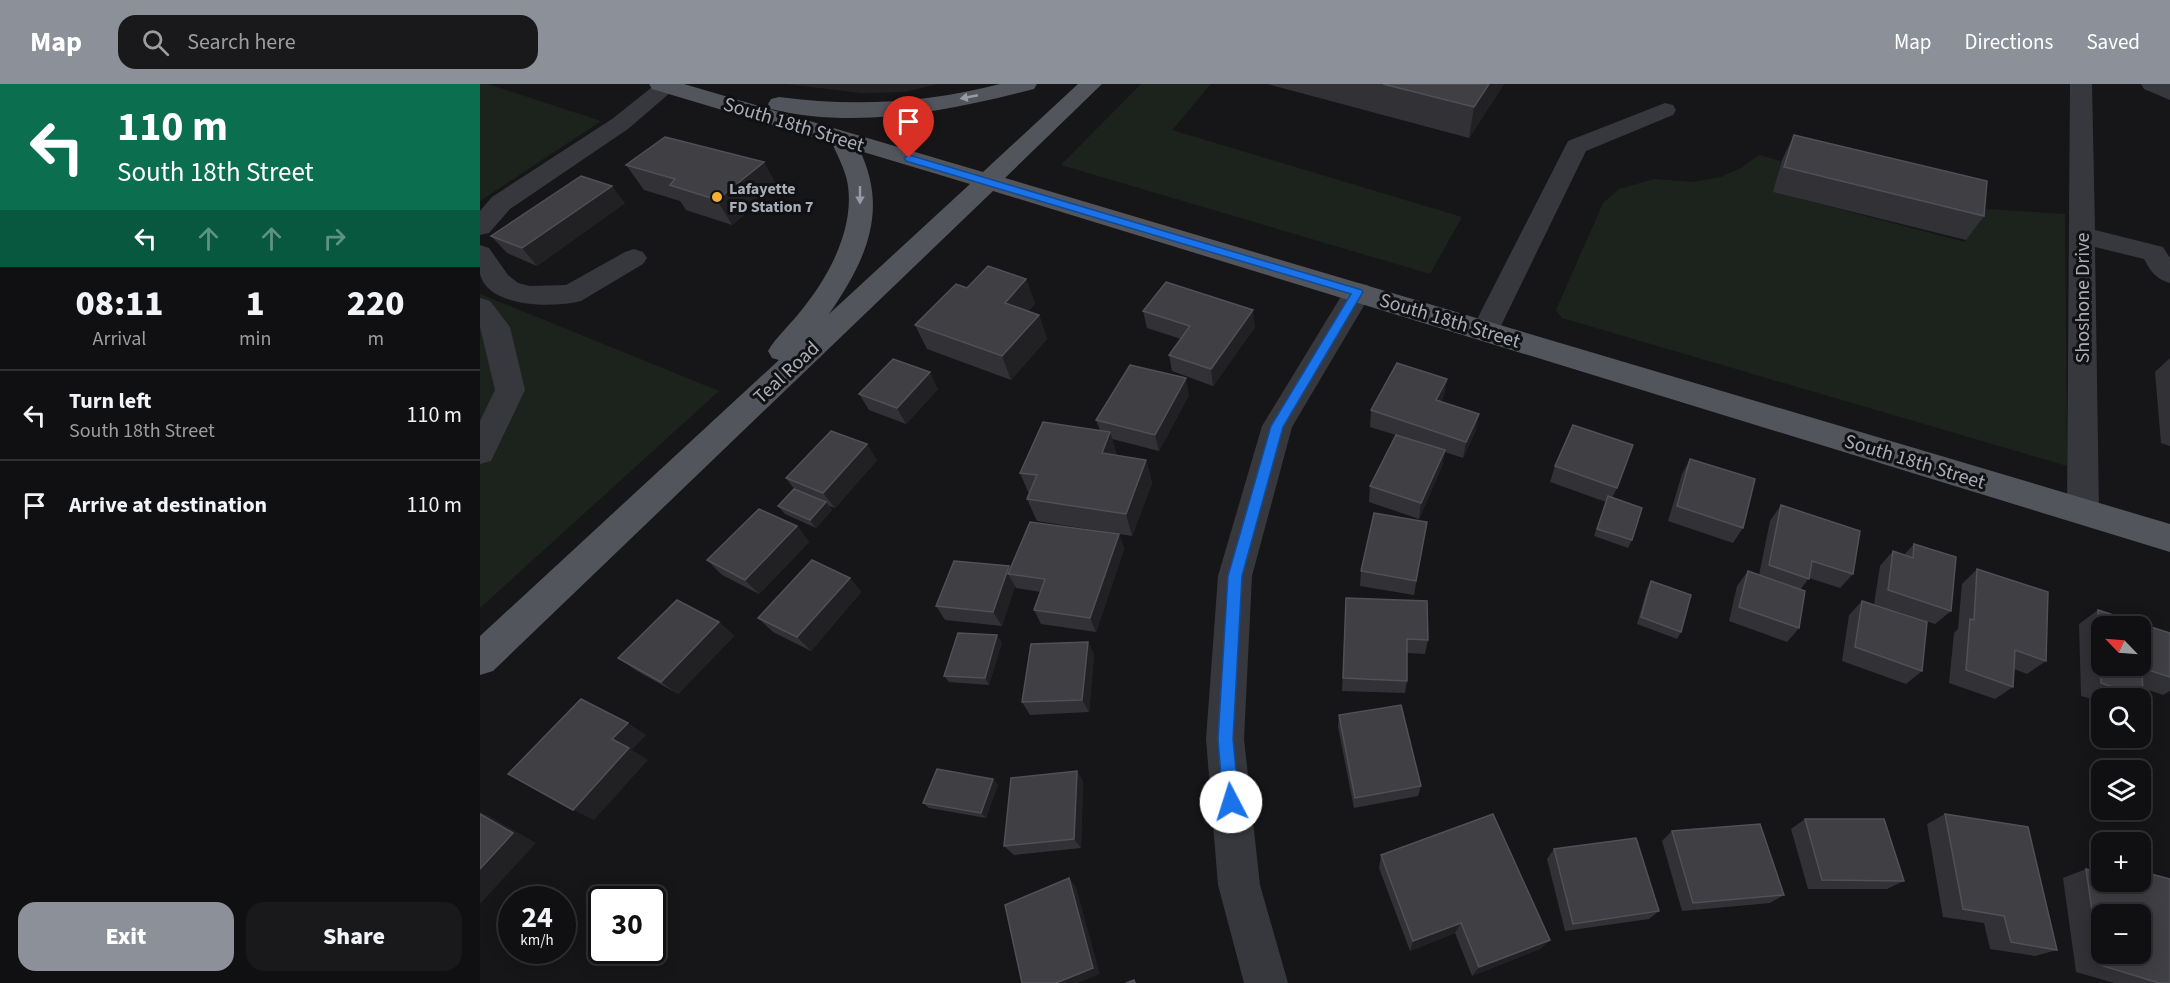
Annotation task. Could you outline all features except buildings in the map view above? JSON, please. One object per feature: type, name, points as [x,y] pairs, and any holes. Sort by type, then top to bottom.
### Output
[{"type":"main road","points":[[664,85],[803,108],[868,111],[908,109],[1026,84]]},
{"type":"main road","name":"Teal Road","points":[[480,659],[1092,84]]},
{"type":"main road","name":"South 18th Street","points":[[664,85],[2170,538]]},
{"type":"main road","points":[[645,504],[722,410],[791,342],[835,285],[851,252],[859,216],[861,188],[843,140]]},
{"type":"street","name":"Shoshone Drive","points":[[2081,84],[2083,512]]},
{"type":"street","points":[[2152,84],[2170,93]]},
{"type":"street","points":[[480,226],[501,203],[612,130],[664,85]]},
{"type":"street","points":[[1485,331],[1576,146],[1665,110]]},
{"type":"street","points":[[2082,235],[2162,245],[2162,268],[2170,274]]},
{"type":"street","points":[[480,254],[498,281],[509,290],[530,295],[571,294],[634,258]]},
{"type":"street","points":[[1266,983],[1239,885],[1225,739],[1235,576],[1277,426],[1358,292]]},
{"type":"street","points":[[480,308],[496,327],[510,390],[480,452]]},
{"type":"shaded area","points":[[480,84],[488,84],[601,121],[480,201]]},
{"type":"shaded area","points":[[786,84],[938,84],[905,92],[861,93]]},
{"type":"shaded area","points":[[1141,84],[1211,84],[1172,130],[1462,217],[1430,274],[1061,165]]},
{"type":"shaded area","points":[[1759,155],[1781,161],[1774,192],[1965,242],[1971,208],[2065,214],[2067,466],[1562,318],[1556,310],[1603,203],[1619,189],[1654,179],[1692,182],[1721,177],[1741,168]]},
{"type":"shaded area","points":[[480,294],[719,391],[480,608]]},
{"type":"place","name":"Lafayette FD Station 7","points":[[717,197]]},
{"type":"route","points":[[909,158],[1358,292],[1277,426],[1235,576],[1225,739],[1231,802]]}]
